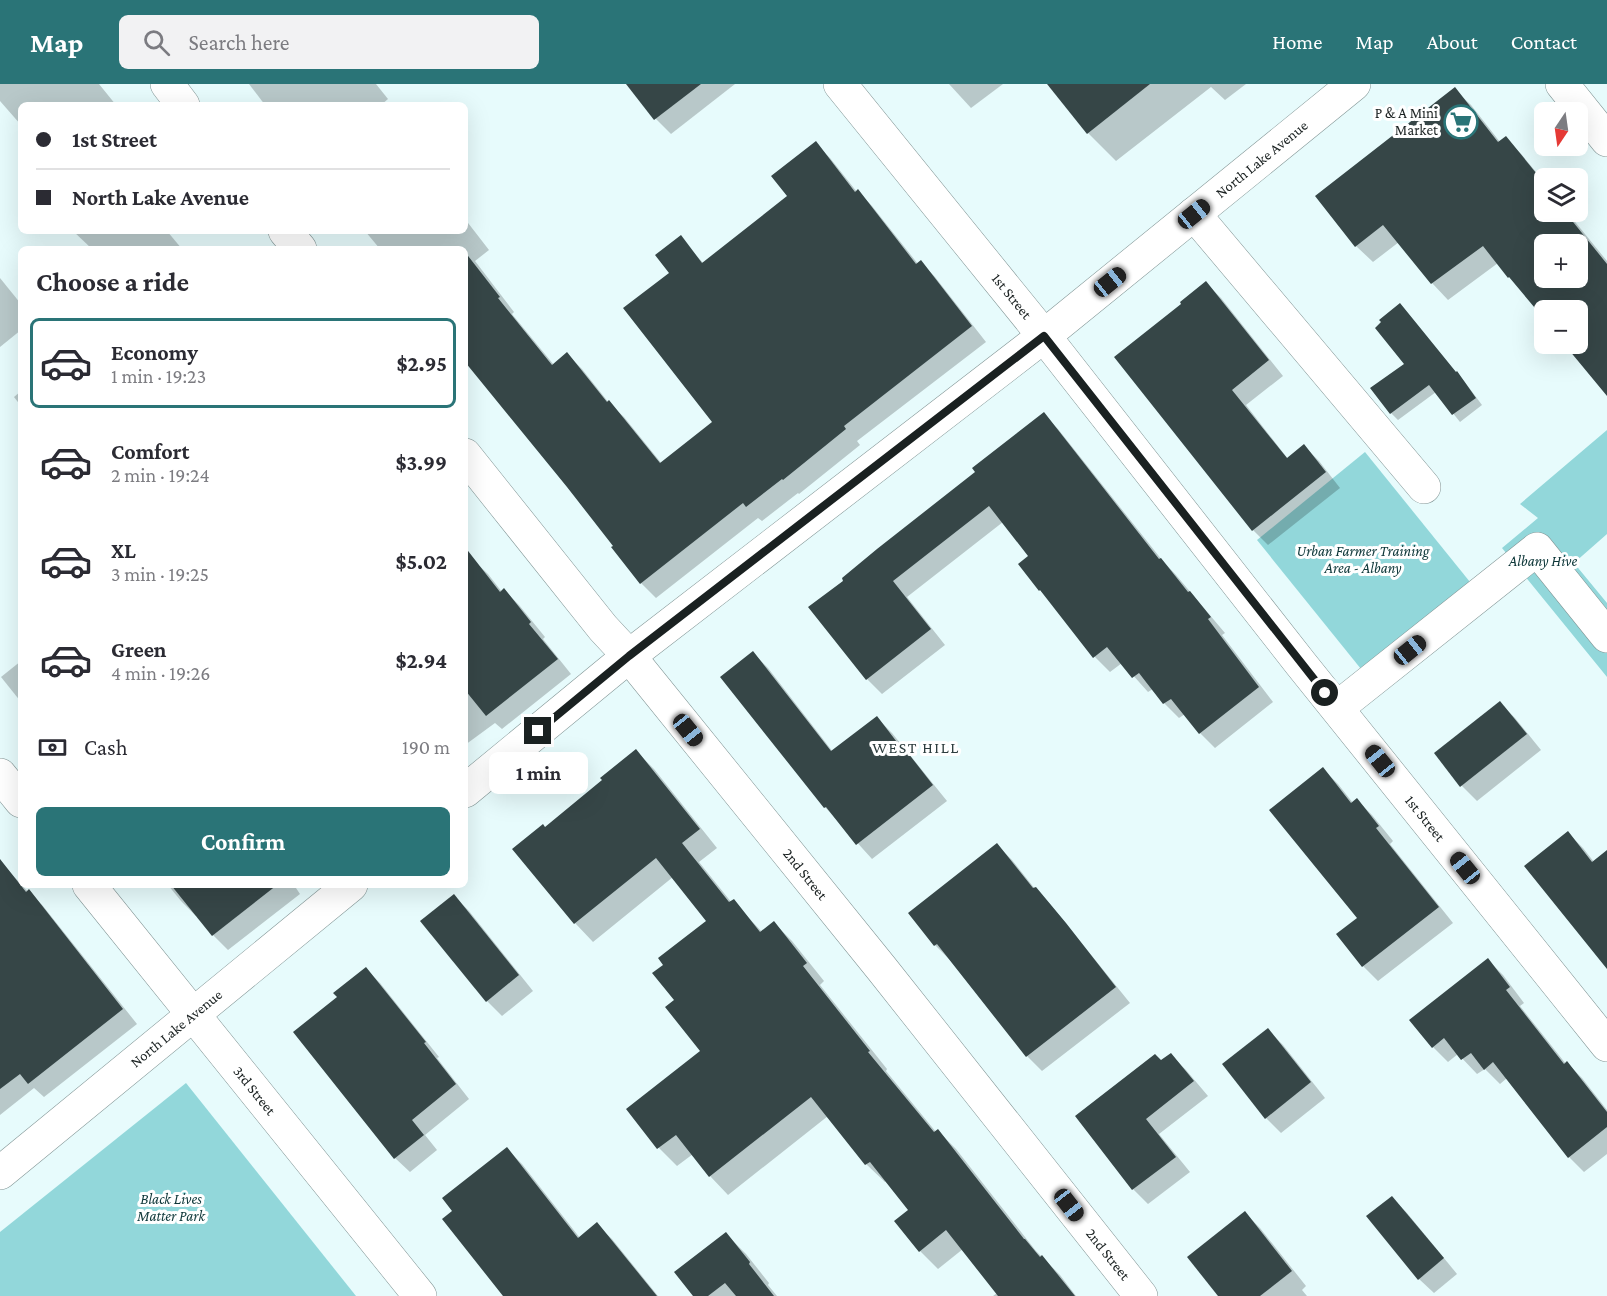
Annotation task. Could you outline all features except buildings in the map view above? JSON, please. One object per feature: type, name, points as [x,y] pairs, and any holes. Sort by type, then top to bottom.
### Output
[{"type":"street","points":[[166,84],[181,102]]},
{"type":"street","name":"1st Street","points":[[840,84],[1044,336],[1337,708],[1607,1045]]},
{"type":"street","name":"North Lake Avenue","points":[[468,789],[629,656],[1044,336],[1353,84]]},
{"type":"street","points":[[1562,84],[1607,140]]},
{"type":"street","points":[[1194,214],[1424,487]]},
{"type":"street","points":[[288,234],[298,246]]},
{"type":"street","name":"2nd Street","points":[[468,460],[874,960],[1141,1296]]},
{"type":"street","points":[[1337,708],[1537,549],[1607,636]]},
{"type":"street","points":[[0,775],[18,797]]},
{"type":"street","name":"3rd Street","points":[[91,888],[420,1296]]},
{"type":"street","name":"North Lake Avenue","points":[[0,1173],[347,888]]},
{"type":"green space","name":"Albany Hive","points":[[1607,430],[1607,534],[1574,563],[1607,603],[1607,677],[1502,548],[1538,518],[1520,504]]},
{"type":"green space","name":"Urban Farmer Training Area - Albany","points":[[1365,452],[1470,582],[1361,669],[1257,540]]},
{"type":"green space","name":"Black Lives Matter Park","points":[[186,1083],[356,1296],[0,1296],[0,1232]]},
{"type":"place","name":"P & A Mini Market","points":[[1461,122]]},
{"type":"district","name":"WEST HILL","points":[[916,747]]},
{"type":"route","points":[[538,731],[629,656],[1044,336],[1325,693]]}]
